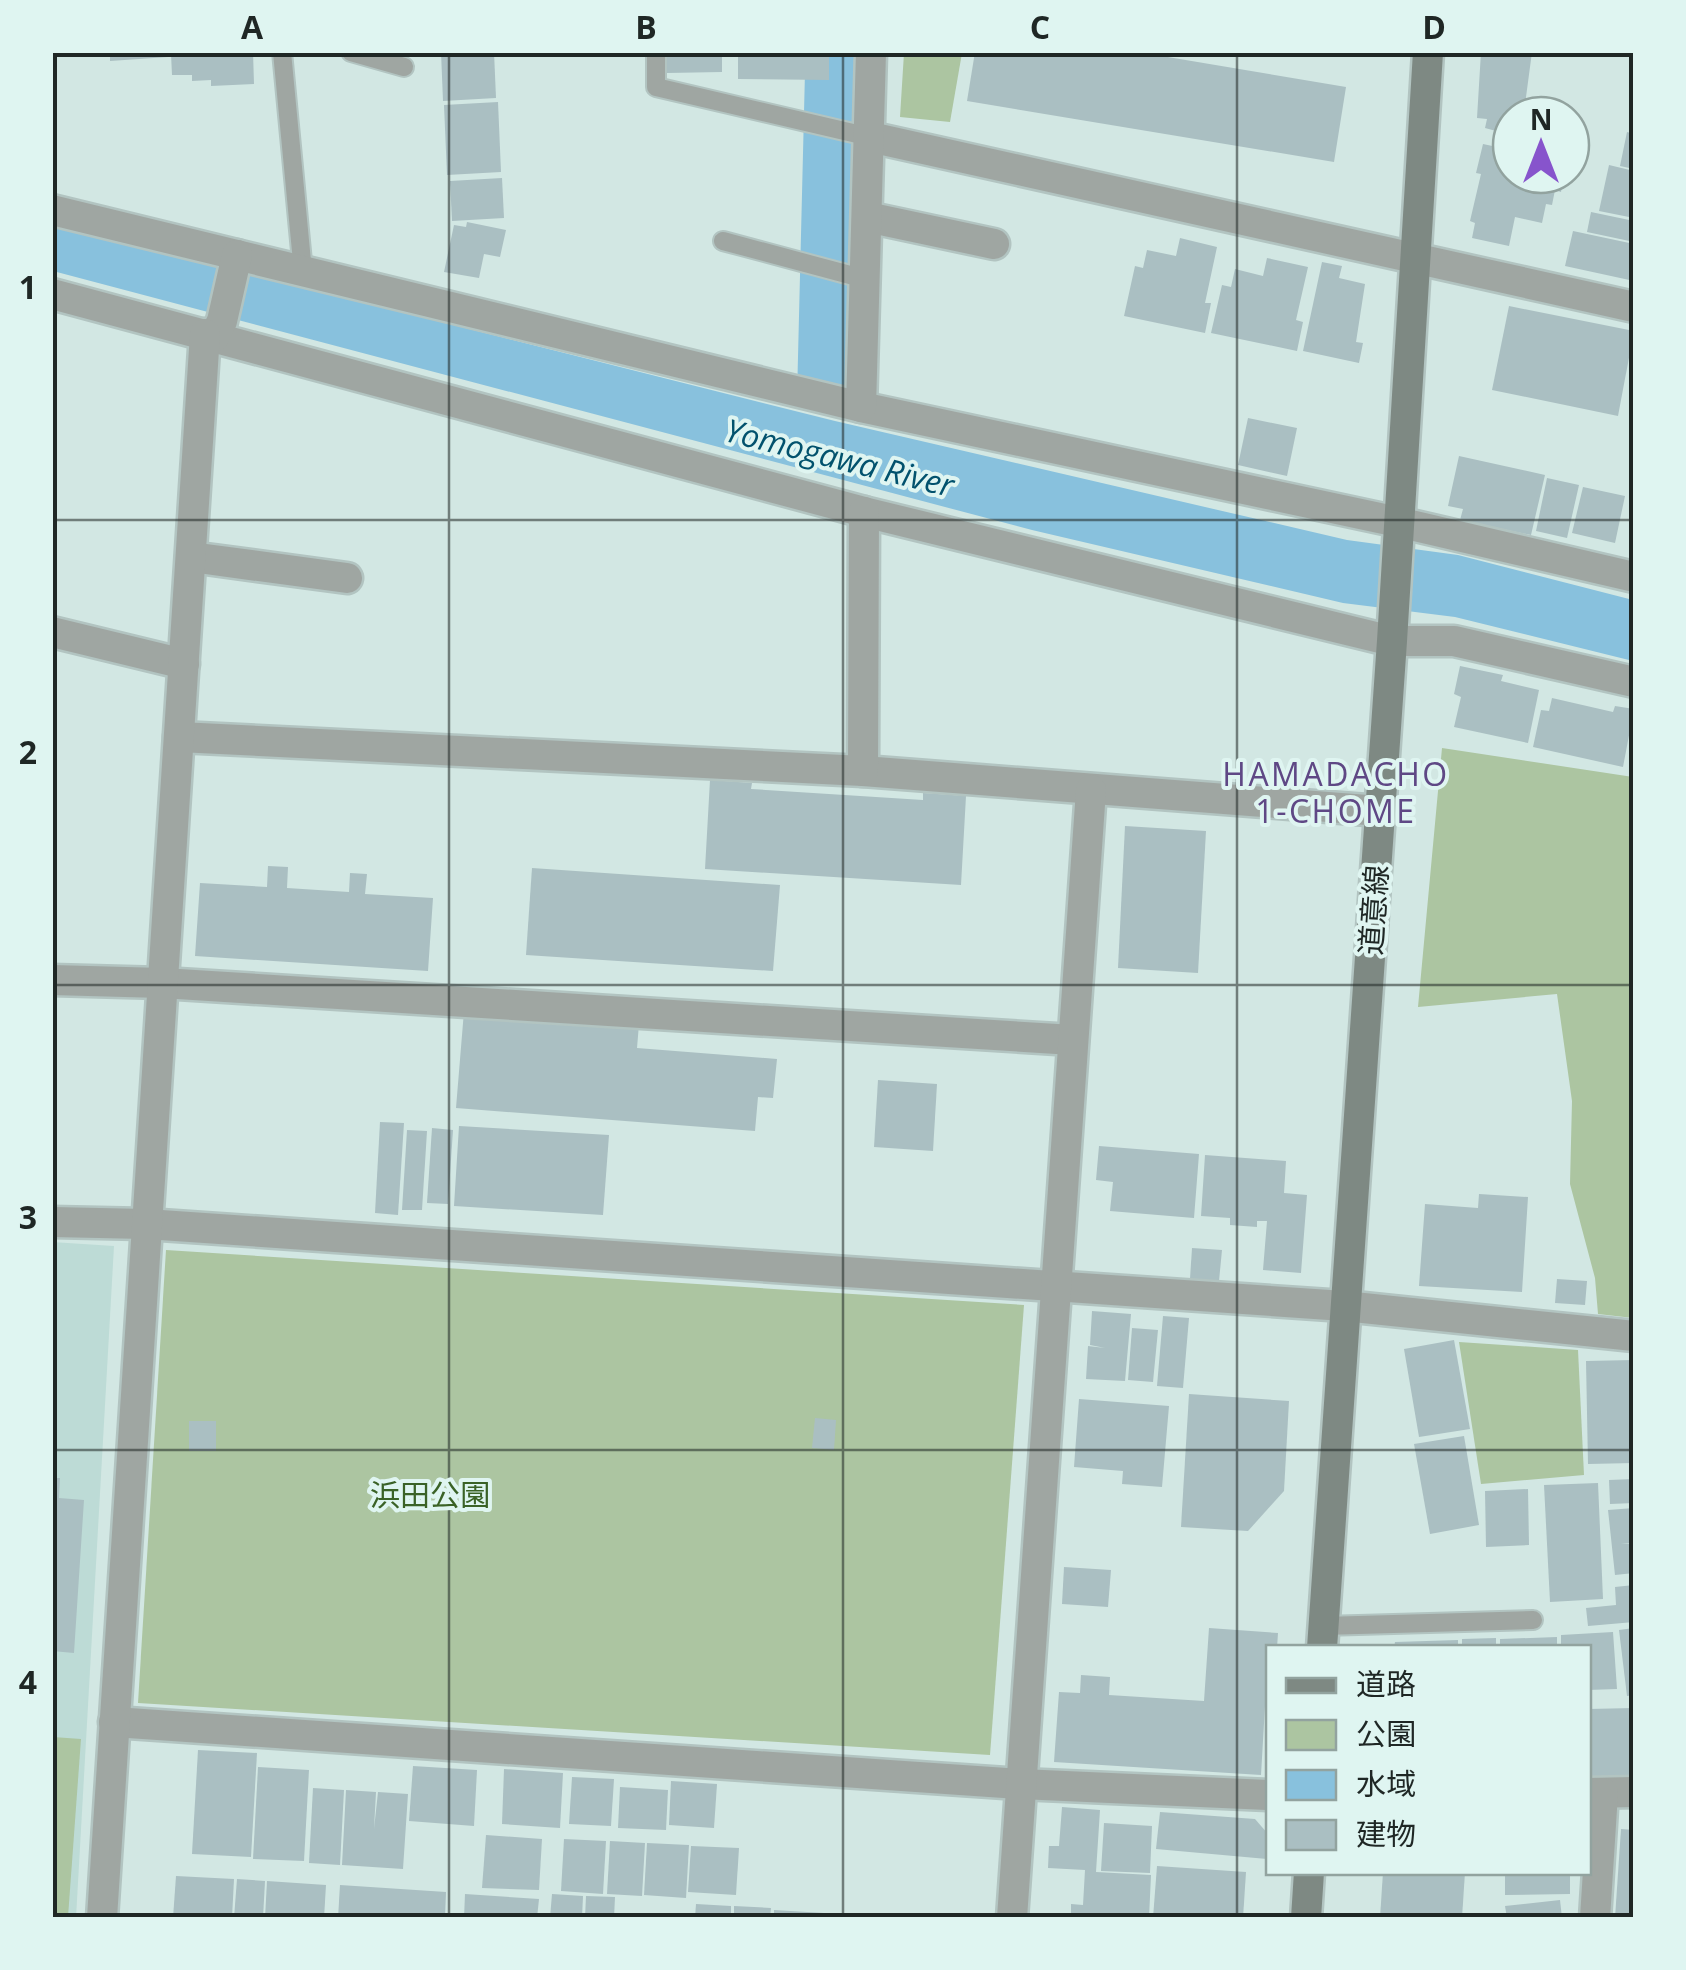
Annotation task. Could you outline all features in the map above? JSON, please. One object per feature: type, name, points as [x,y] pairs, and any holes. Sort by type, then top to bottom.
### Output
[{"type":"street","points":[[861,406],[859,278],[867,217],[864,136],[871,52]]},
{"type":"street","name":"道意線","points":[[1323,1637],[1428,52]]},
{"type":"street","points":[[864,136],[1634,307]]},
{"type":"street","points":[[52,210],[236,259],[861,406],[1398,528],[1634,577]]},
{"type":"street","points":[[867,217],[994,244]]},
{"type":"street","points":[[102,1918],[190,557],[214,331],[236,259]]},
{"type":"street","points":[[52,294],[214,331],[864,512],[1392,632],[1454,641],[1634,682]]},
{"type":"street","points":[[863,771],[864,512]]},
{"type":"street","points":[[190,557],[348,578]]},
{"type":"street","points":[[52,632],[184,664]]},
{"type":"street","points":[[179,736],[863,771],[1380,811]]},
{"type":"street","points":[[1012,1918],[1091,790]]},
{"type":"street","points":[[52,980],[162,983],[1072,1040]]},
{"type":"street","points":[[52,1222],[146,1224],[1344,1306],[1634,1336]]},
{"type":"street","points":[[114,1722],[1020,1784],[1266,1796]]},
{"type":"street","points":[[1595,1918],[1608,1792]]},
{"type":"street","points":[[1306,1918],[1308,1875]]},
{"type":"lane","points":[[282,52],[303,272]]},
{"type":"lane","points":[[351,52],[404,67]]},
{"type":"lane","points":[[656,52],[656,87],[864,136]]},
{"type":"lane","points":[[723,241],[859,278]]},
{"type":"lane","points":[[1323,1637],[1533,1620]]},
{"type":"shaded area","points":[[52,1242],[114,1246],[76,1918],[52,1917]]},
{"type":"green space","points":[[904,53],[962,53],[950,122],[900,117]]},
{"type":"green space","points":[[1442,748],[1633,777],[1633,1318],[1598,1314],[1595,1278],[1570,1184],[1572,1101],[1557,994],[1418,1007]]},
{"type":"green space","name":"浜田公園","points":[[166,1250],[1024,1305],[990,1755],[138,1703]]},
{"type":"green space","points":[[1459,1342],[1578,1350],[1584,1475],[1481,1484]]},
{"type":"green space","points":[[53,1737],[81,1739],[68,1917],[53,1917]]},
{"type":"water","name":"Yomogawa River","points":[[52,224],[835,421],[1347,540],[1458,555],[1633,600],[1633,661],[1455,617],[1343,603],[1032,530],[53,271]]},
{"type":"building","points":[[110,52],[167,52],[168,57],[110,61]]},
{"type":"building","points":[[253,52],[254,84],[211,86],[211,80],[192,81],[192,75],[172,75],[171,54]]},
{"type":"building","points":[[441,52],[494,52],[496,98],[443,101]]},
{"type":"building","points":[[667,52],[722,52],[722,72],[667,73]]},
{"type":"building","points":[[738,52],[829,52],[829,80],[738,79]]},
{"type":"building","points":[[975,52],[1138,52],[1346,87],[1334,162],[967,101]]},
{"type":"building","points":[[1481,52],[1532,52],[1526,95],[1491,95],[1491,130],[1485,128],[1487,119],[1477,118]]},
{"type":"building","points":[[498,102],[501,172],[447,175],[444,105]]},
{"type":"building","points":[[1627,132],[1634,134],[1634,169],[1620,166]]},
{"type":"building","points":[[1483,144],[1491,146],[1491,195],[1554,195],[1552,205],[1546,204],[1542,223],[1515,217],[1509,246],[1472,238],[1475,223],[1470,221],[1481,174],[1476,173]]},
{"type":"building","points":[[1609,165],[1634,171],[1634,218],[1599,211]]},
{"type":"building","points":[[502,178],[504,218],[452,221],[450,181]]},
{"type":"building","points":[[1591,212],[1634,221],[1634,242],[1587,232]]},
{"type":"building","points":[[467,222],[506,230],[500,257],[484,254],[479,278],[444,272],[454,225],[466,227]]},
{"type":"building","points":[[1573,231],[1634,244],[1634,281],[1565,266]]},
{"type":"building","points":[[1180,238],[1217,247],[1205,303],[1211,303],[1205,333],[1124,316],[1135,266],[1143,268],[1147,250],[1176,256]]},
{"type":"building","points":[[1267,258],[1308,267],[1296,320],[1303,322],[1297,351],[1211,333],[1222,285],[1231,287],[1235,269],[1263,276]]},
{"type":"building","points":[[1322,262],[1342,266],[1339,278],[1365,284],[1356,342],[1363,343],[1359,363],[1303,351]]},
{"type":"building","points":[[1509,306],[1634,331],[1618,416],[1492,390]]},
{"type":"building","points":[[1248,418],[1297,428],[1287,476],[1238,465]]},
{"type":"building","points":[[1459,456],[1545,475],[1531,535],[1460,520],[1463,509],[1448,506]]},
{"type":"building","points":[[1547,478],[1579,485],[1567,538],[1536,531]]},
{"type":"building","points":[[1583,487],[1625,496],[1615,543],[1572,533]]},
{"type":"building","points":[[1460,666],[1503,675],[1501,681],[1539,690],[1528,743],[1454,727],[1461,697],[1454,694]]},
{"type":"building","points":[[1552,698],[1613,712],[1615,706],[1634,709],[1623,767],[1533,747],[1541,710],[1549,711]]},
{"type":"building","points":[[710,780],[752,783],[751,789],[923,800],[923,793],[966,796],[961,885],[705,869]]},
{"type":"building","points":[[1125,826],[1206,831],[1198,973],[1118,968]]},
{"type":"building","points":[[268,866],[288,867],[287,888],[349,892],[350,873],[367,874],[365,894],[433,898],[428,971],[195,956],[200,883],[267,887]]},
{"type":"building","points":[[532,868],[780,885],[773,971],[526,955]]},
{"type":"building","points":[[464,1011],[639,1024],[637,1048],[777,1059],[773,1098],[758,1097],[755,1131],[456,1108]]},
{"type":"building","points":[[878,1080],[937,1084],[933,1151],[874,1147]]},
{"type":"building","points":[[380,1122],[404,1123],[398,1215],[375,1213]]},
{"type":"building","points":[[459,1126],[609,1135],[603,1215],[454,1206]]},
{"type":"building","points":[[432,1128],[453,1130],[448,1204],[427,1203]]},
{"type":"building","points":[[407,1130],[427,1131],[422,1210],[402,1210]]},
{"type":"building","points":[[1099,1146],[1199,1154],[1194,1218],[1110,1211],[1113,1182],[1096,1180]]},
{"type":"building","points":[[1205,1155],[1286,1161],[1284,1193],[1307,1195],[1301,1273],[1263,1270],[1267,1221],[1257,1221],[1257,1227],[1230,1225],[1230,1218],[1201,1216]]},
{"type":"building","points":[[1479,1194],[1528,1197],[1522,1292],[1419,1286],[1425,1204],[1478,1208]]},
{"type":"building","points":[[1192,1248],[1222,1250],[1219,1281],[1190,1279]]},
{"type":"building","points":[[1557,1279],[1587,1281],[1585,1305],[1555,1303]]},
{"type":"building","points":[[1092,1311],[1131,1314],[1125,1381],[1086,1379],[1088,1346],[1105,1348],[1090,1345]]},
{"type":"building","points":[[1163,1316],[1189,1318],[1183,1388],[1157,1386]]},
{"type":"building","points":[[1132,1328],[1158,1330],[1153,1382],[1128,1380]]},
{"type":"building","points":[[1454,1340],[1470,1429],[1419,1437],[1404,1349]]},
{"type":"building","points":[[1634,1360],[1634,1463],[1588,1464],[1586,1361]]},
{"type":"building","points":[[1189,1394],[1289,1401],[1284,1491],[1248,1531],[1181,1527]]},
{"type":"building","points":[[1079,1399],[1169,1406],[1162,1487],[1122,1484],[1123,1471],[1074,1467]]},
{"type":"building","points":[[815,1418],[836,1420],[834,1450],[812,1448]]},
{"type":"building","points":[[189,1421],[216,1421],[216,1451],[189,1451]]},
{"type":"building","points":[[1464,1436],[1479,1525],[1430,1534],[1414,1444]]},
{"type":"building","points":[[52,1478],[60,1478],[59,1498],[84,1500],[74,1653],[52,1651]]},
{"type":"building","points":[[1634,1479],[1634,1503],[1610,1504],[1609,1480]]},
{"type":"building","points":[[1598,1483],[1603,1599],[1550,1602],[1544,1485]]},
{"type":"building","points":[[1528,1489],[1529,1545],[1486,1547],[1485,1491]]},
{"type":"building","points":[[1634,1508],[1634,1543],[1621,1544],[1634,1544],[1634,1573],[1615,1575],[1608,1510]]},
{"type":"building","points":[[1064,1567],[1111,1570],[1108,1607],[1062,1604]]},
{"type":"building","points":[[1634,1585],[1634,1622],[1588,1626],[1586,1608],[1616,1605],[1615,1587]]},
{"type":"building","points":[[1209,1628],[1278,1633],[1277,1645],[1266,1645],[1261,1775],[1054,1762],[1059,1692],[1080,1693],[1081,1675],[1110,1677],[1109,1695],[1204,1701]]},
{"type":"building","points":[[1634,1628],[1634,1695],[1627,1696],[1619,1630]]},
{"type":"building","points":[[1613,1632],[1617,1689],[1591,1690],[1591,1645],[1561,1645],[1561,1635]]},
{"type":"building","points":[[1557,1637],[1557,1645],[1500,1645],[1500,1639]]},
{"type":"building","points":[[1496,1638],[1496,1645],[1462,1645],[1462,1639]]},
{"type":"building","points":[[1458,1640],[1458,1645],[1394,1645]]},
{"type":"building","points":[[1634,1708],[1634,1777],[1591,1778],[1591,1709]]},
{"type":"building","points":[[198,1750],[257,1753],[251,1857],[192,1854]]},
{"type":"building","points":[[413,1766],[477,1770],[474,1826],[409,1821]]},
{"type":"building","points":[[258,1767],[309,1770],[304,1861],[253,1859]]},
{"type":"building","points":[[504,1769],[563,1773],[560,1828],[502,1824]]},
{"type":"building","points":[[572,1777],[614,1779],[611,1826],[569,1824]]},
{"type":"building","points":[[671,1781],[717,1784],[714,1828],[669,1825]]},
{"type":"building","points":[[620,1787],[668,1790],[666,1830],[618,1828]]},
{"type":"building","points":[[313,1788],[344,1790],[340,1865],[309,1863]]},
{"type":"building","points":[[346,1790],[376,1792],[374,1829],[378,1792],[408,1794],[403,1869],[342,1865]]},
{"type":"building","points":[[1062,1807],[1100,1810],[1096,1872],[1151,1875],[1149,1918],[1071,1918],[1071,1904],[1083,1905],[1085,1870],[1048,1868],[1049,1846],[1059,1846]]},
{"type":"building","points":[[1160,1812],[1255,1819],[1266,1832],[1266,1859],[1156,1849]]},
{"type":"building","points":[[1104,1823],[1152,1826],[1150,1873],[1101,1871]]},
{"type":"building","points":[[1621,1829],[1634,1830],[1634,1918],[1615,1918]]},
{"type":"building","points":[[486,1835],[542,1839],[539,1890],[482,1888]]},
{"type":"building","points":[[564,1839],[606,1841],[603,1894],[561,1891]]},
{"type":"building","points":[[610,1841],[645,1843],[642,1896],[607,1894]]},
{"type":"building","points":[[647,1843],[689,1845],[686,1898],[644,1895]]},
{"type":"building","points":[[691,1846],[739,1848],[736,1895],[688,1892]]},
{"type":"building","points":[[1157,1866],[1246,1872],[1243,1918],[1153,1918]]},
{"type":"building","points":[[1383,1875],[1465,1875],[1462,1918],[1380,1918]]},
{"type":"building","points":[[1505,1875],[1570,1875],[1570,1894],[1505,1895]]},
{"type":"building","points":[[176,1876],[234,1879],[232,1918],[173,1918]]},
{"type":"building","points":[[237,1879],[265,1881],[263,1918],[234,1918]]},
{"type":"building","points":[[267,1881],[326,1885],[324,1918],[265,1918]]},
{"type":"building","points":[[340,1885],[446,1892],[445,1918],[338,1918]]},
{"type":"building","points":[[465,1894],[539,1899],[537,1918],[464,1918]]},
{"type":"building","points":[[552,1894],[583,1896],[582,1918],[550,1918]]},
{"type":"building","points":[[586,1896],[615,1897],[614,1918],[585,1918]]},
{"type":"building","points":[[1560,1900],[1562,1918],[1507,1918],[1505,1906]]},
{"type":"building","points":[[696,1904],[731,1906],[731,1918],[695,1918]]},
{"type":"building","points":[[734,1906],[771,1908],[770,1918],[734,1918]]},
{"type":"building","points":[[774,1910],[824,1913],[824,1918],[774,1918]]},
{"type":"waterway","points":[[835,378],[843,52]]},
{"type":"district","name":"HAMADACHO 1-CHOME","points":[[1336,792]]}]
